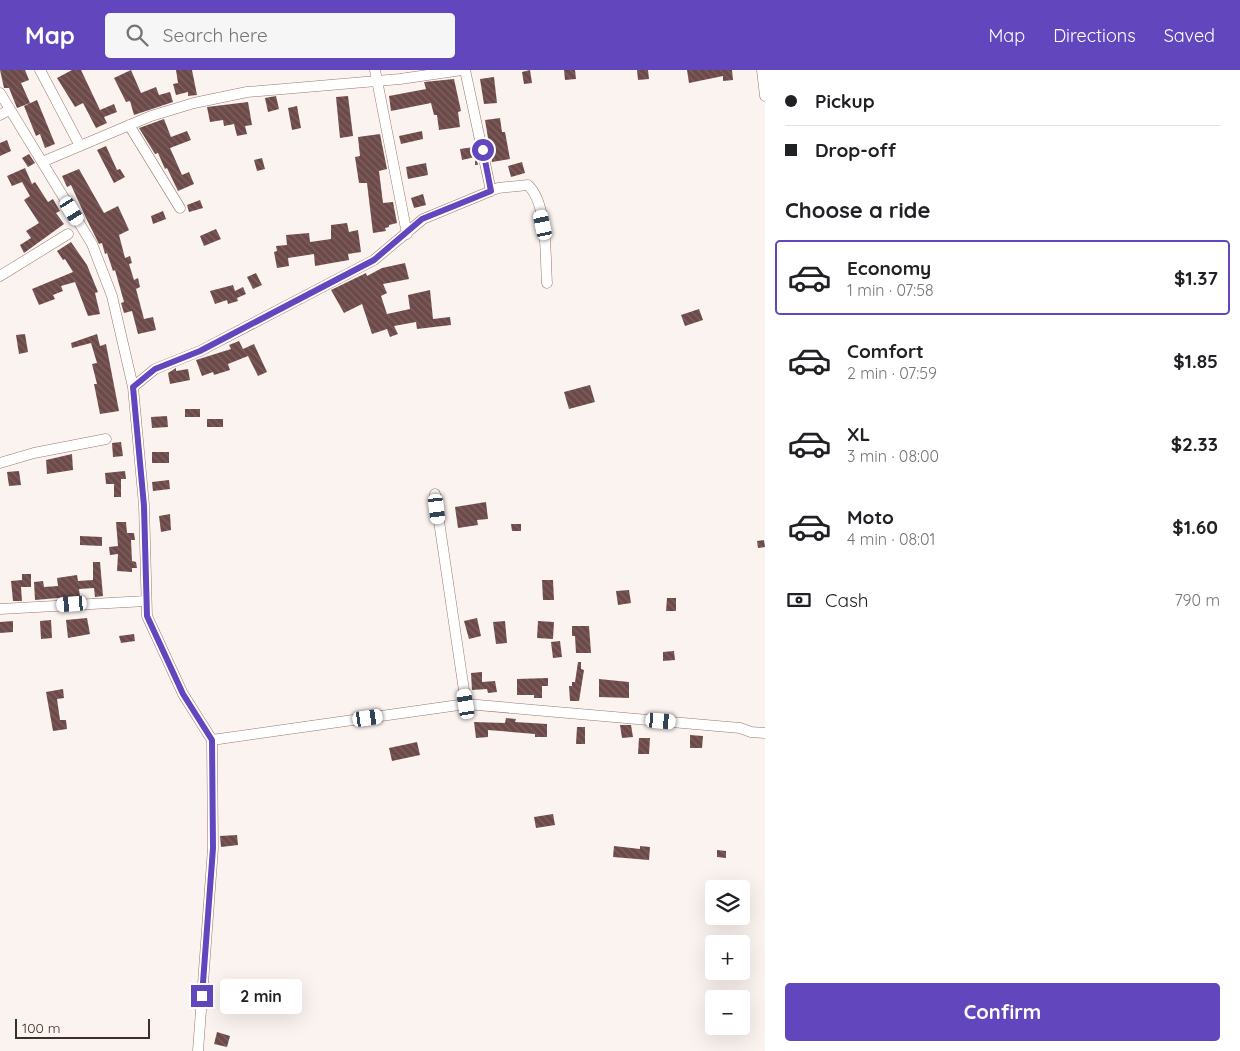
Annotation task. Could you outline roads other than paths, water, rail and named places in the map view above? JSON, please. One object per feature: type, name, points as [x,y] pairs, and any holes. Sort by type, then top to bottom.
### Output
[{"type":"street","points":[[40,70],[79,144]]},
{"type":"street","points":[[374,70],[407,234]]},
{"type":"street","points":[[42,162],[79,144],[194,103],[247,92],[376,81],[464,70],[491,191]]},
{"type":"street","points":[[762,70],[765,96]]},
{"type":"street","points":[[0,93],[4,112],[42,162],[92,244],[112,296],[133,387],[144,506],[147,616],[183,694],[212,740],[213,848],[198,1051]]},
{"type":"street","points":[[129,125],[180,208]]},
{"type":"street","points":[[133,387],[155,369],[209,346],[374,260],[407,234],[422,219],[491,191],[528,184],[536,192],[543,225],[547,283]]},
{"type":"street","points":[[0,276],[68,234]]},
{"type":"street","points":[[0,463],[34,453],[106,439]]},
{"type":"street","points":[[435,494],[466,704]]},
{"type":"street","points":[[0,609],[146,601]]},
{"type":"street","points":[[212,740],[466,704],[740,728],[751,732],[765,733]]}]
